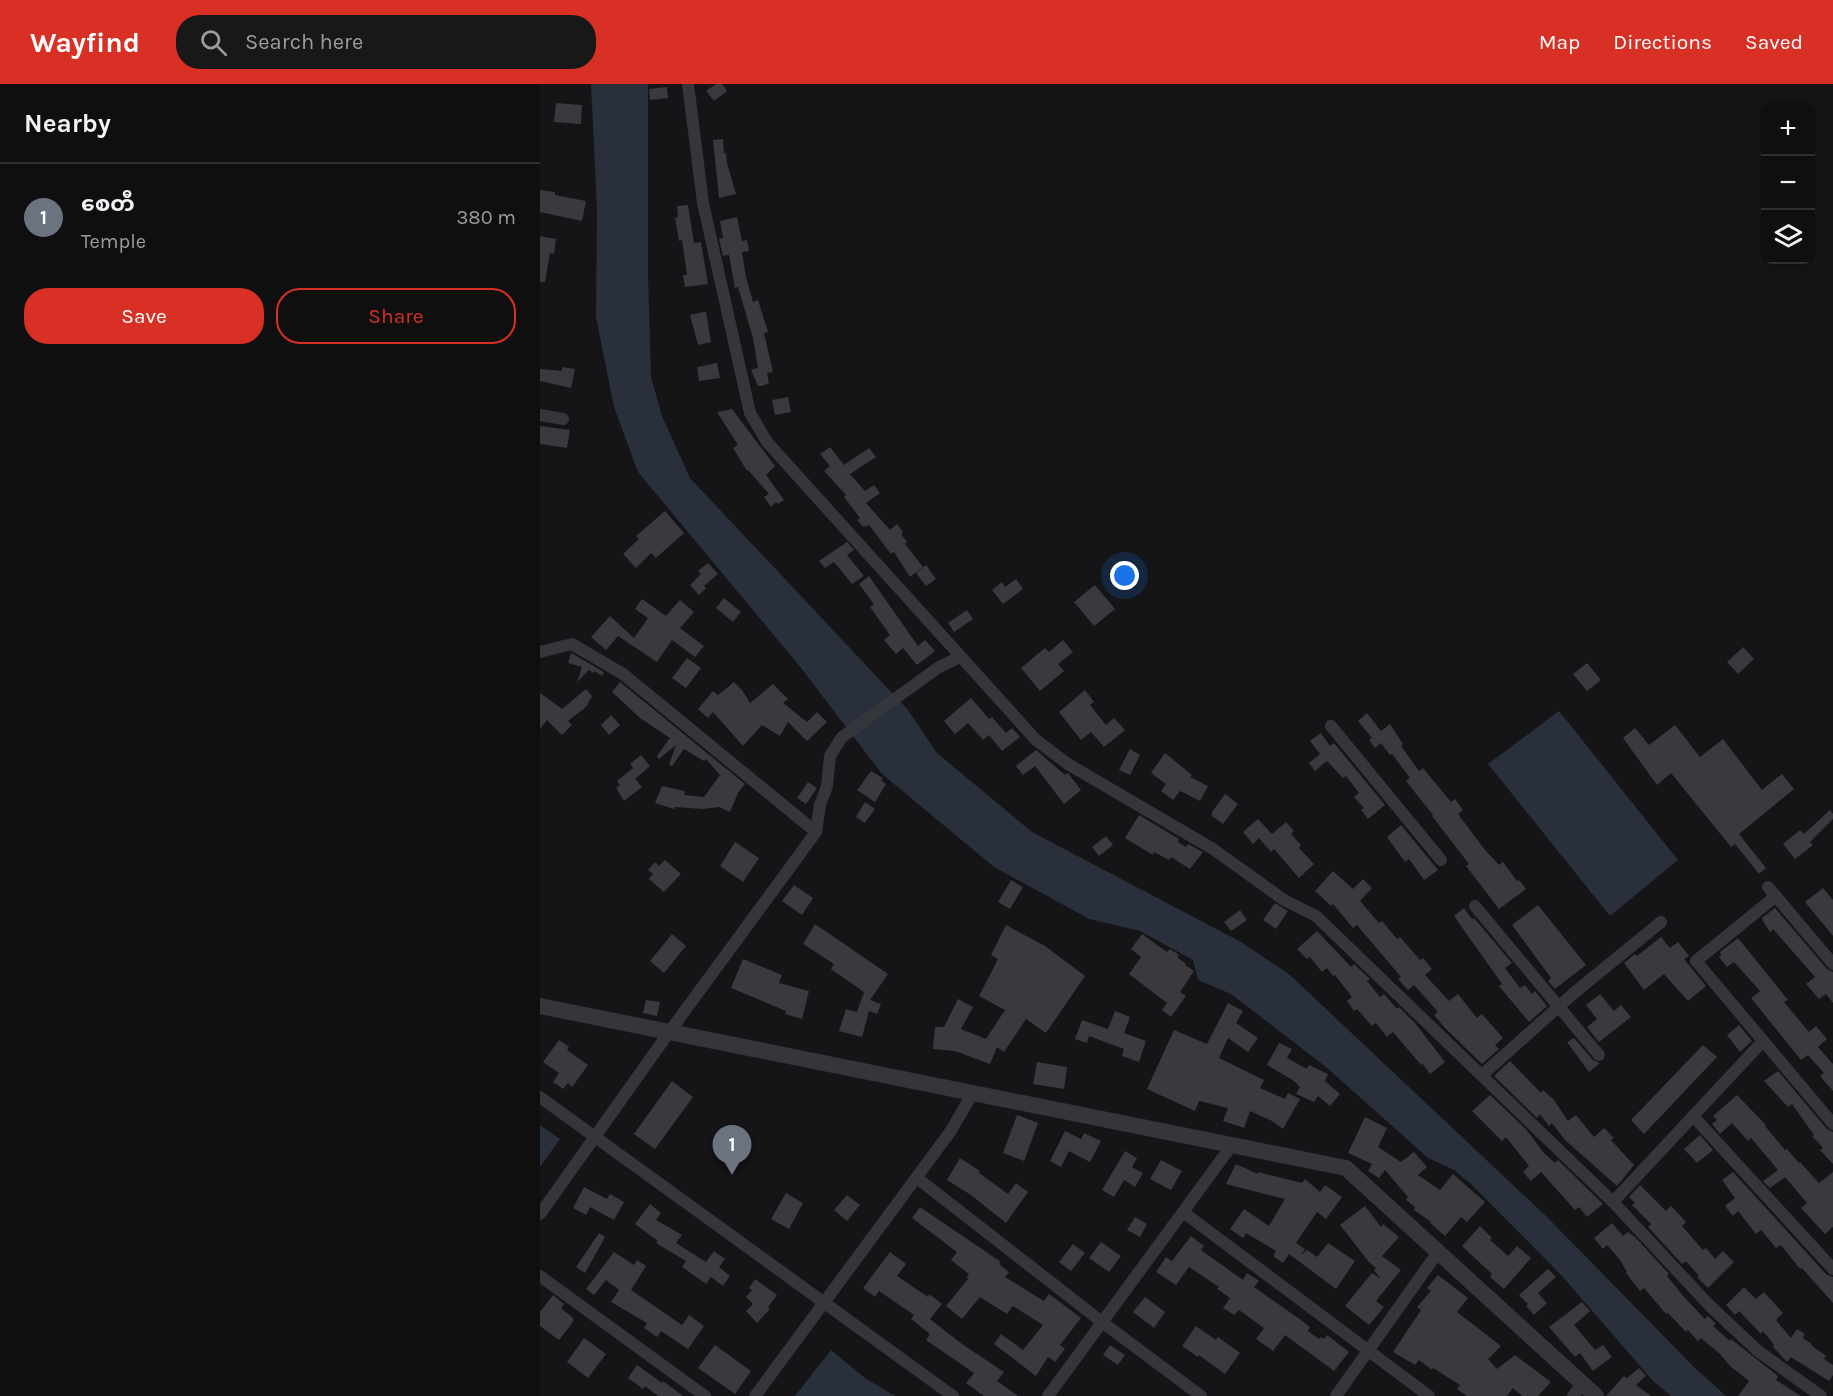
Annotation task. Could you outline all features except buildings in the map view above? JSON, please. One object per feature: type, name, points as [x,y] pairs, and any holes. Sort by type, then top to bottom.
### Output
[{"type":"street","points":[[688,84],[703,203],[750,412],[767,442],[1036,740],[1068,764],[1214,849],[1284,900],[1316,916],[1613,1202],[1710,1306],[1758,1351],[1821,1396]]},
{"type":"street","points":[[540,415],[563,418]]},
{"type":"street","points":[[540,652],[572,644],[623,674],[816,832]]},
{"type":"street","points":[[540,1214],[816,832],[820,805],[827,786],[830,756],[842,737],[939,667],[960,657]]},
{"type":"street","points":[[1331,726],[1441,860]]},
{"type":"street","points":[[1833,964],[1772,891],[1696,961],[1833,1124]]},
{"type":"street","points":[[1474,906],[1599,1055]]},
{"type":"street","points":[[1482,1075],[1661,922]]},
{"type":"street","points":[[540,1006],[1346,1168],[1438,1252],[1578,1390],[1596,1396]]},
{"type":"street","points":[[1613,1202],[1763,1041]]},
{"type":"street","points":[[755,1396],[917,1178],[974,1093]]},
{"type":"street","points":[[540,1097],[953,1396]]},
{"type":"street","points":[[1693,1116],[1833,1269]]},
{"type":"street","points":[[1048,1396],[1232,1145]]},
{"type":"street","points":[[917,1178],[1201,1396]]},
{"type":"street","points":[[1183,1212],[1429,1396]]},
{"type":"street","points":[[1336,1396],[1438,1252]]},
{"type":"street","points":[[540,1276],[705,1396]]},
{"type":"water","points":[[591,84],[648,84],[648,273],[651,377],[662,416],[690,478],[908,710],[937,753],[1032,832],[1241,942],[1290,975],[1546,1216],[1693,1366],[1726,1396],[1671,1396],[1653,1381],[1562,1276],[1471,1184],[1454,1170],[1428,1158],[1326,1067],[1231,994],[1198,980],[1193,960],[1140,931],[1089,919],[994,867],[882,774],[801,668],[638,472],[614,407],[596,317],[597,210]]},
{"type":"water","points":[[1559,711],[1678,860],[1610,916],[1488,764]]},
{"type":"water","points":[[540,1125],[560,1139],[540,1167]]},
{"type":"water","points":[[831,1350],[865,1378],[895,1396],[795,1396]]},
{"type":"place","name":"စေတီ","points":[[732,1175]]}]
